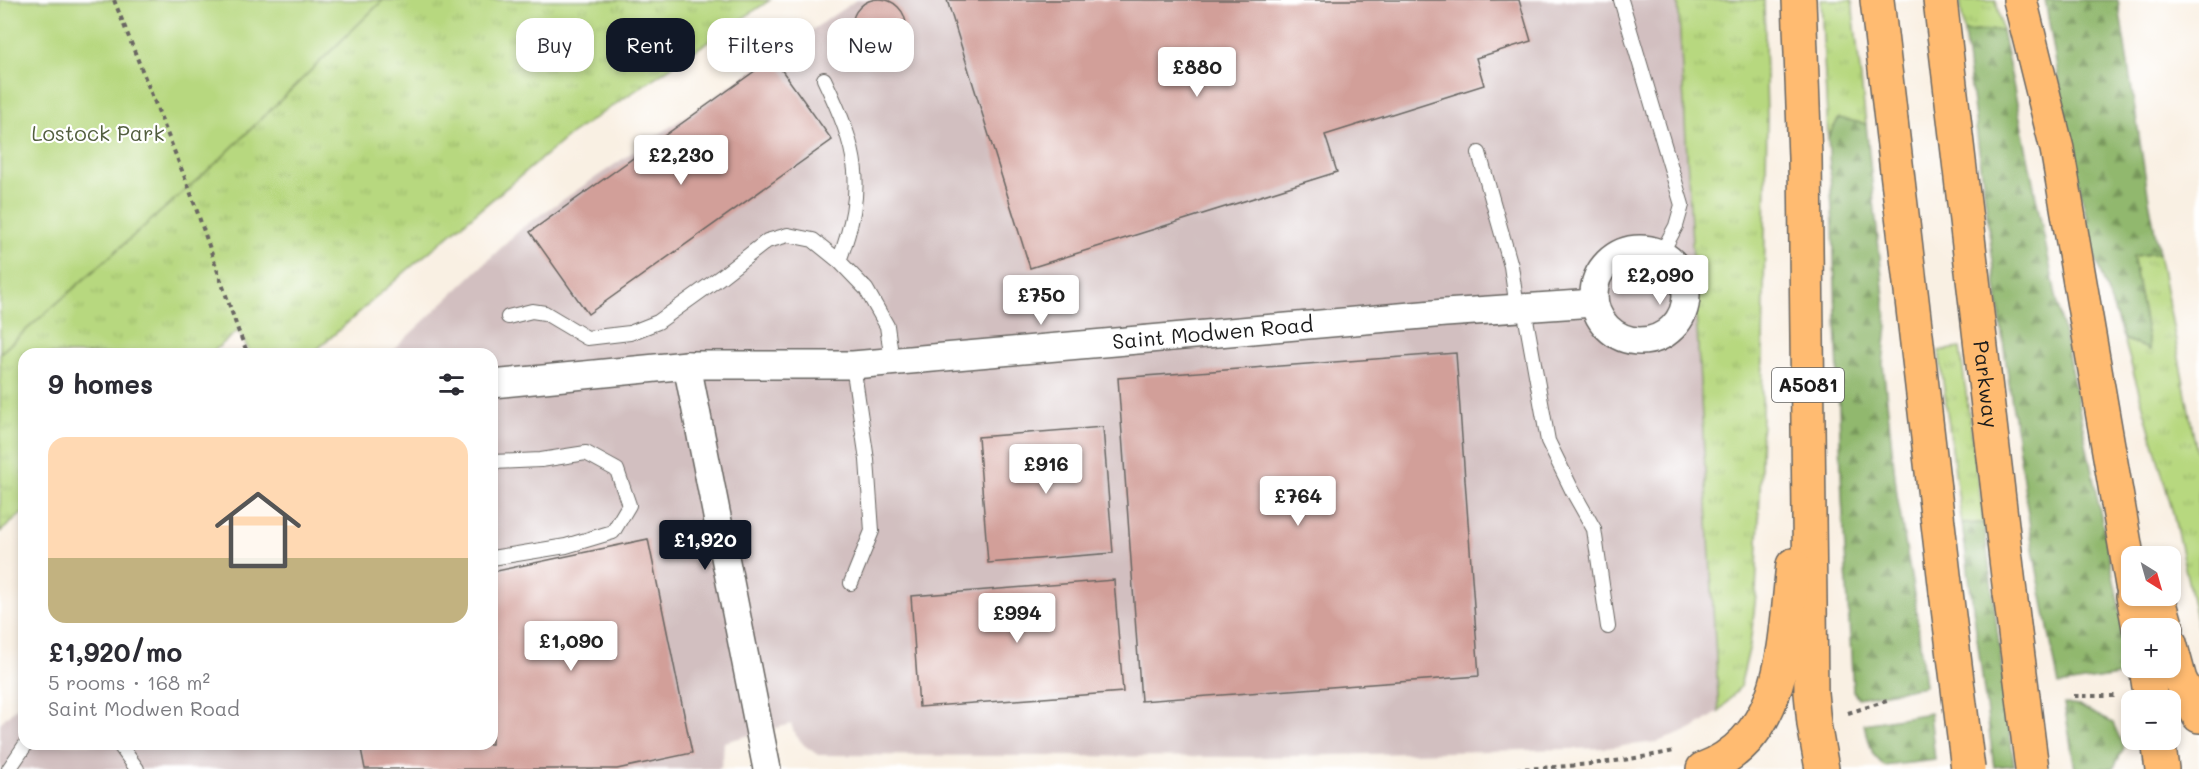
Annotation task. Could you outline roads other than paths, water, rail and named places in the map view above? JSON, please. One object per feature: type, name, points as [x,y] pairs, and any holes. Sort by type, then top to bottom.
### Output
[{"type":"highway","name":"A5081","points":[[1799,0],[1805,158],[1811,693],[1822,769]]},
{"type":"highway","points":[[1877,0],[1968,769]]},
{"type":"highway","name":"Parkway","points":[[1940,0],[2032,769]]},
{"type":"highway","points":[[2020,0],[2057,149],[2125,546]]},
{"type":"highway","points":[[2082,293],[2145,546]]},
{"type":"highway","name":"A5081","points":[[1703,769],[1729,755],[1746,741],[1769,708],[1776,687],[1782,659],[1809,429]]},
{"type":"highway","points":[[2179,678],[2199,716]]},
{"type":"highway","points":[[2159,750],[2162,769]]},
{"type":"street","points":[[1632,250],[1647,250],[1660,254],[1672,263],[1681,275],[1685,290],[1684,305],[1678,320],[1668,331],[1654,339],[1638,341],[1623,338],[1609,330],[1599,318],[1594,303],[1594,289],[1598,275],[1607,263],[1632,250]]},
{"type":"street","name":"Saint Modwen Road","points":[[498,383],[687,365],[853,365],[1594,303]]},
{"type":"street","points":[[687,365],[767,769]]},
{"type":"lane","points":[[1621,0],[1682,205],[1676,226],[1660,254]]},
{"type":"lane","points":[[825,79],[848,133],[855,164],[855,208],[851,230],[839,261]]},
{"type":"lane","points":[[1479,153],[1511,266],[1548,441],[1594,529],[1608,627]]},
{"type":"lane","points":[[508,317],[532,311],[545,313],[587,338],[630,333],[658,322],[767,242],[788,235],[813,240],[839,261],[866,289],[887,326],[892,362]]},
{"type":"lane","points":[[851,583],[872,531],[867,460],[853,365]]},
{"type":"lane","points":[[498,462],[541,460],[586,453],[617,470],[629,505],[613,532],[567,546],[498,557]]},
{"type":"lane","points":[[9,769],[22,750]]},
{"type":"lane","points":[[123,750],[137,769]]},
{"type":"park label","name":"Lostock Park","points":[[98,134]]}]
